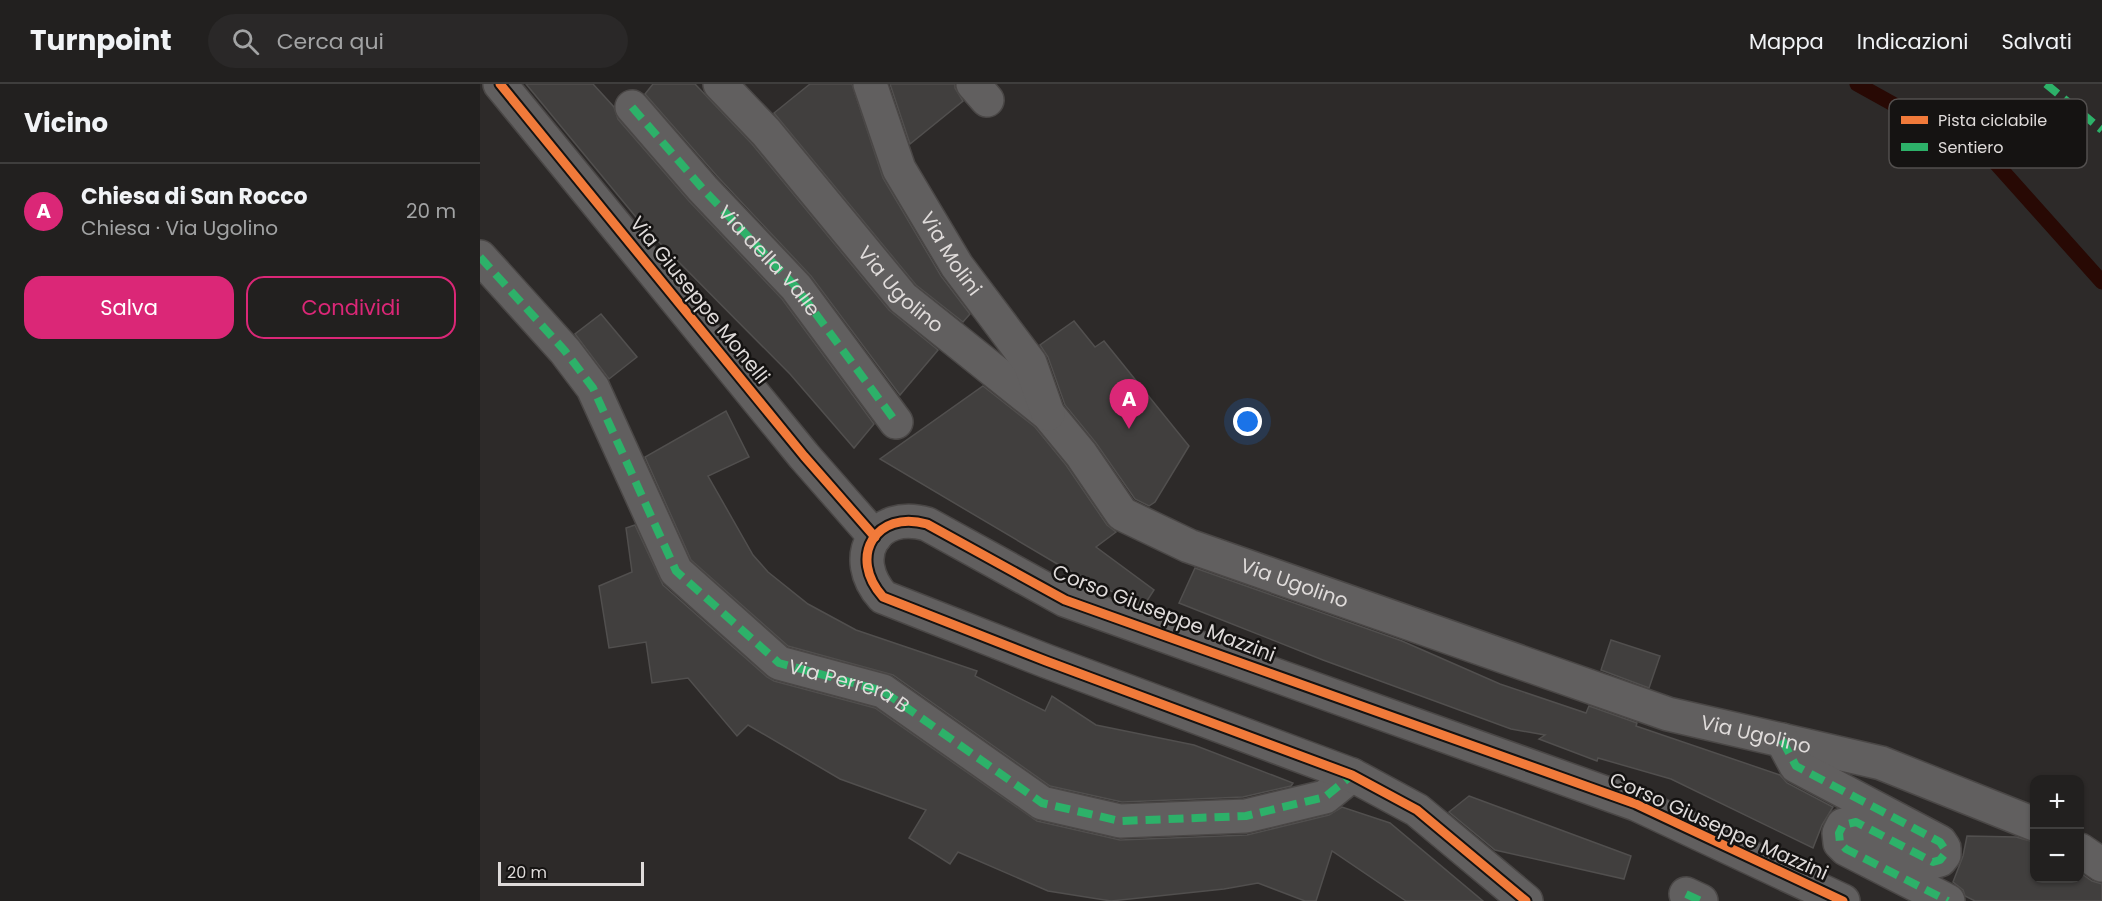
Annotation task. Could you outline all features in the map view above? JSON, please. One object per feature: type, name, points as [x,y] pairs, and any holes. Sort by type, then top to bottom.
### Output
[{"type":"street","name":"Via Giuseppe Monelli","points":[[500,84],[804,456],[875,537]]},
{"type":"street","name":"Via Ugolino","points":[[720,84],[766,132],[903,298],[1048,414],[1081,454],[1122,514],[1189,546],[1668,714],[1881,763],[2030,822]]},
{"type":"street","name":"Via Molini","points":[[870,84],[899,170],[957,266],[1030,363],[1048,414]]},
{"type":"street","name":"Via della Valle","points":[[632,107],[703,189],[796,287],[896,422]]},
{"type":"street","name":"Via Perrera B","points":[[480,257],[565,351],[593,388],[676,571],[779,663],[883,691],[1042,803],[1120,821],[1246,816],[1326,797],[1352,775]]},
{"type":"street","name":"Corso Giuseppe Mazzini","points":[[875,537],[885,528],[901,520],[915,520],[927,524],[1065,600],[1636,804],[1843,901]]},
{"type":"street","points":[[875,537],[867,555],[866,567],[869,578],[883,597],[1352,775],[1417,810],[1526,901]]},
{"type":"street","points":[[1782,740],[1796,766],[1942,845],[1944,855],[1940,860],[1933,862],[1856,822],[1843,825],[1839,833],[1840,843],[1846,849],[1948,901]]},
{"type":"street","points":[[2084,853],[2102,866]]},
{"type":"building","points":[[526,84],[593,84],[614,107],[618,119],[689,201],[782,299],[874,424],[854,448],[790,374],[645,228]]},
{"type":"building","points":[[653,84],[695,84],[752,144],[889,310],[938,350],[900,395],[811,276],[717,176],[645,94]]},
{"type":"building","points":[[810,84],[852,84],[883,178],[941,276],[970,314],[963,322],[916,285],[774,113]]},
{"type":"building","points":[[890,84],[955,84],[963,101],[910,144]]},
{"type":"building","points":[[601,314],[637,357],[609,379],[575,334]]},
{"type":"building","points":[[1074,321],[1095,347],[1104,341],[1189,446],[1155,502],[1149,506],[1135,499],[1096,443],[1065,405],[1048,357],[1040,345]]},
{"type":"building","points":[[983,386],[1035,427],[1066,465],[1107,525],[1116,532],[1096,547],[1154,590],[1143,607],[1059,565],[880,459]]},
{"type":"building","points":[[726,411],[749,457],[708,476],[753,555],[768,572],[808,604],[856,630],[977,671],[975,676],[1045,711],[1052,696],[1096,725],[1194,745],[1293,783],[1291,786],[1243,797],[1122,802],[1050,786],[893,675],[788,646],[691,560],[645,457]]},
{"type":"building","points":[[635,525],[663,585],[767,677],[774,681],[875,708],[1037,821],[1120,840],[1247,835],[1329,815],[1342,807],[1390,823],[1483,901],[1406,901],[1332,851],[1316,901],[1305,901],[1258,883],[1224,889],[1111,901],[1048,891],[958,852],[950,864],[909,838],[926,810],[840,779],[748,725],[737,736],[688,678],[652,683],[646,642],[609,648],[599,586],[632,572],[626,528]]},
{"type":"building","points":[[1195,568],[1402,641],[1500,684],[1586,713],[1589,706],[1637,723],[1636,726],[1780,775],[1787,783],[1833,807],[1822,825],[1813,848],[1671,779],[1598,758],[1597,761],[1539,739],[1545,735],[1511,729],[1323,660],[1179,603]]},
{"type":"building","points":[[1611,640],[1660,656],[1649,688],[1601,670]]},
{"type":"building","points":[[1469,796],[1631,856],[1624,879],[1495,850],[1449,812]]},
{"type":"building","points":[[1967,836],[2016,837],[2030,841],[2030,883],[2084,883],[2084,875],[2102,884],[2102,901],[1975,901],[1965,896],[1963,890],[1953,882],[1963,856]]},
{"type":"waterway","points":[[1857,84],[1889,102]]},
{"type":"waterway","points":[[2000,168],[2102,282]]},
{"type":"marked path","points":[[2046,84],[2064,99]]},
{"type":"marked path","points":[[632,107],[703,189],[796,287],[896,422]]},
{"type":"marked path","points":[[2087,118],[2102,130]]},
{"type":"marked path","points":[[480,257],[565,351],[593,388],[676,571],[779,663],[883,691],[1042,803],[1120,821],[1246,816],[1325,797],[1352,775]]},
{"type":"marked path","points":[[1782,740],[1796,766],[1940,842],[1944,848],[1944,855],[1940,860],[1933,862],[1856,822],[1843,825],[1839,833],[1840,843],[1846,849],[1948,901]]},
{"type":"marked path","points":[[1686,894],[1701,901]]},
{"type":"cycle path","points":[[500,84],[804,456],[875,537]]},
{"type":"cycle path","points":[[1526,901],[1417,810],[1352,775],[1046,661],[883,597],[872,582],[868,567],[868,552],[872,540],[881,530],[894,523],[909,521],[927,524],[1065,600],[1636,804],[1843,901]]},
{"type":"place","name":"Chiesa di San Rocco","points":[[1129,429]]}]
